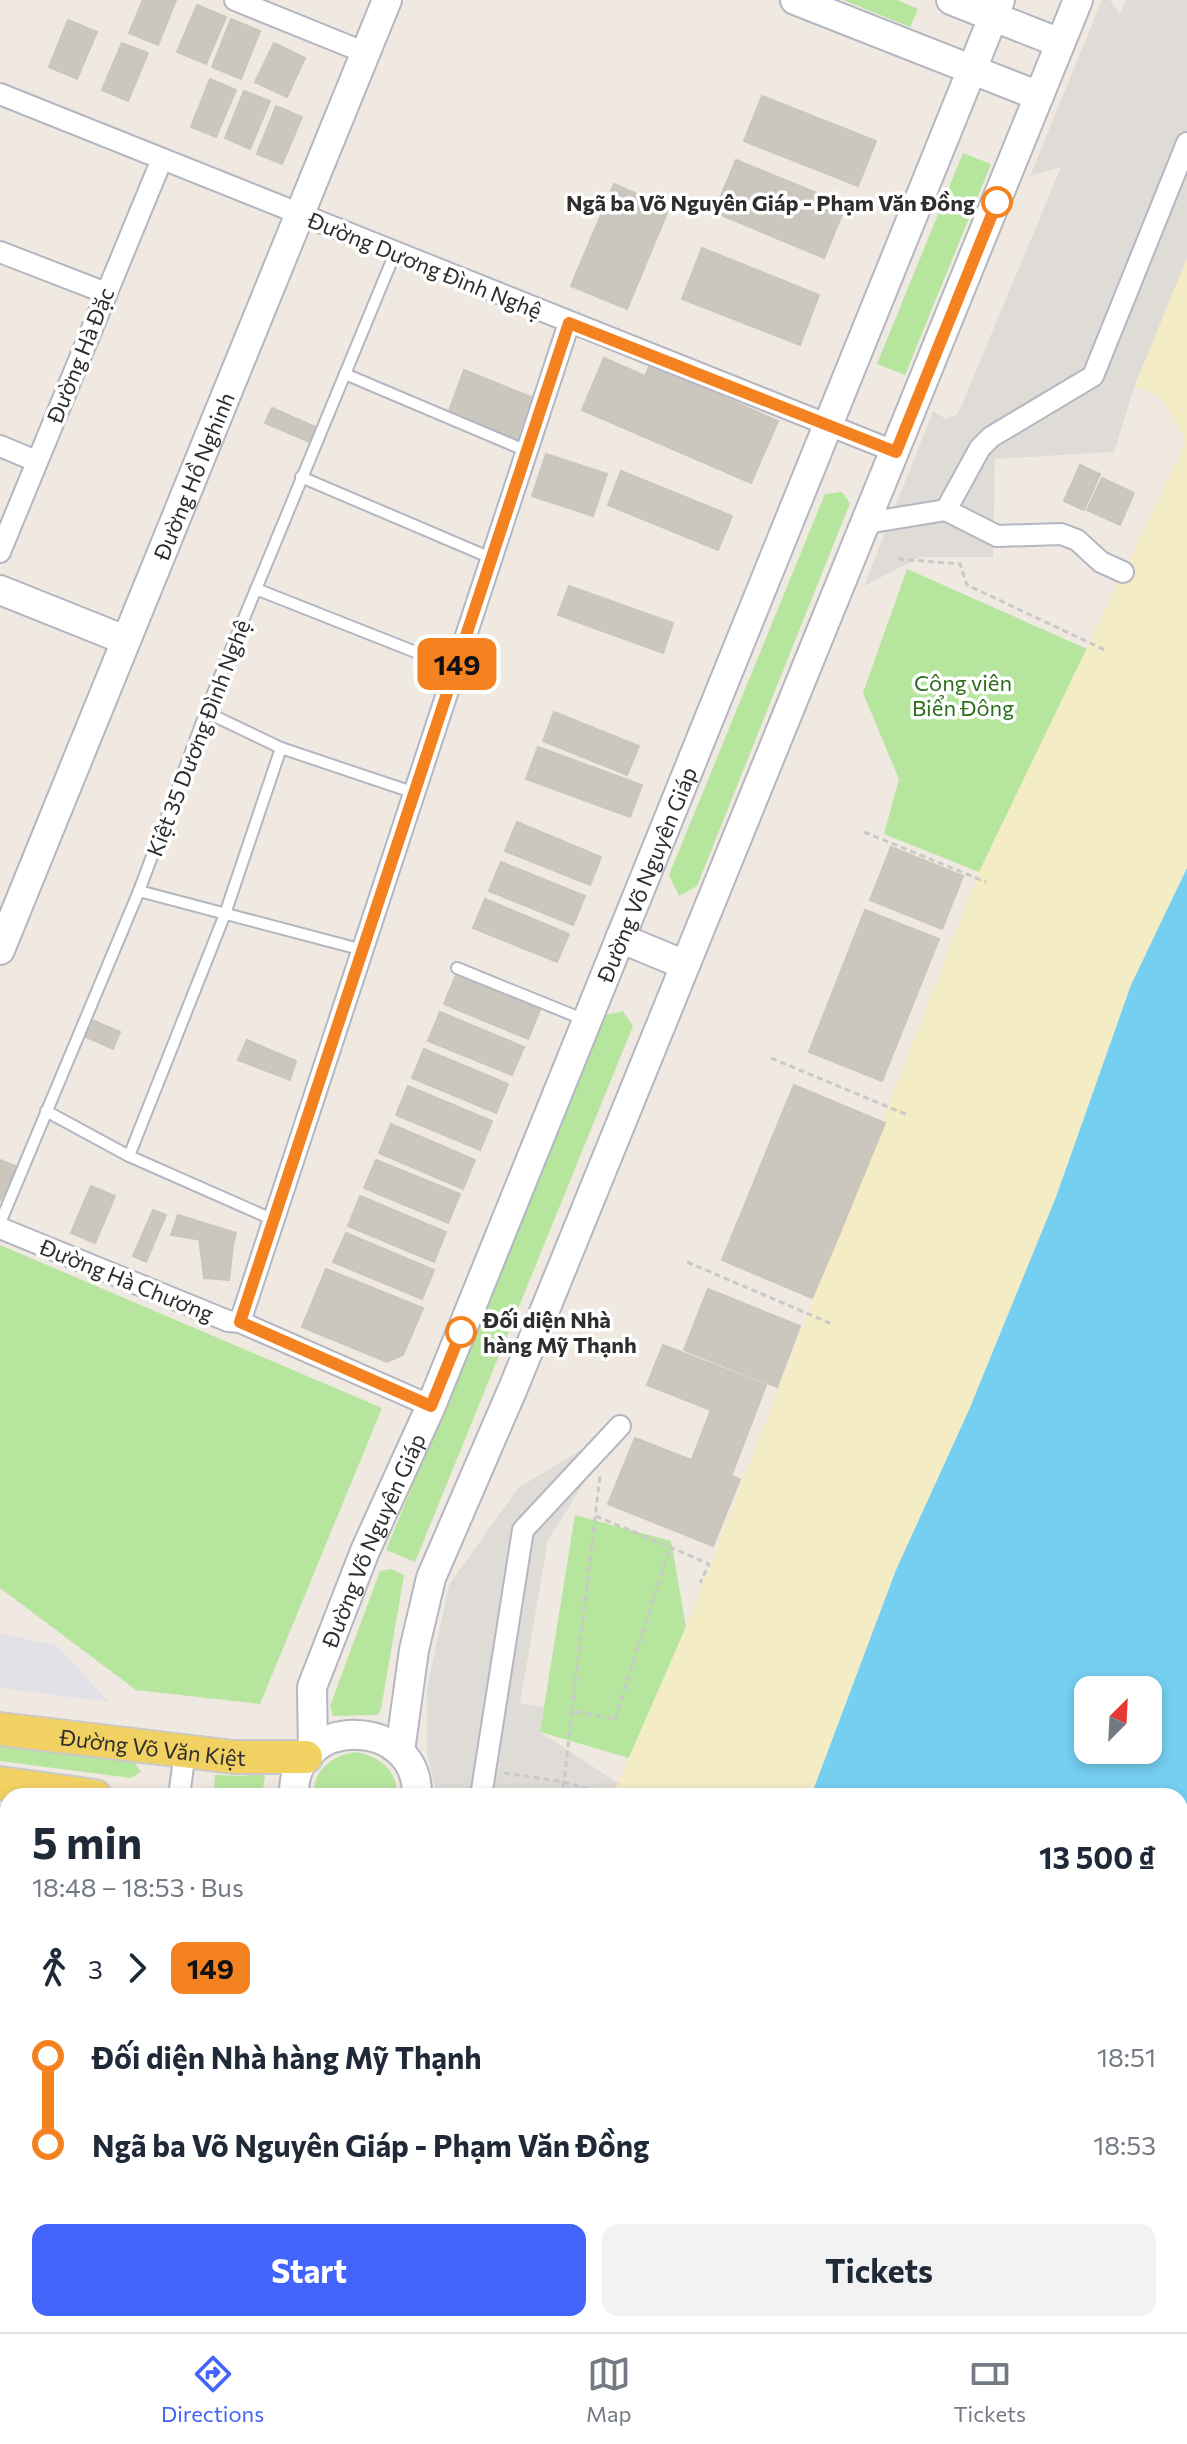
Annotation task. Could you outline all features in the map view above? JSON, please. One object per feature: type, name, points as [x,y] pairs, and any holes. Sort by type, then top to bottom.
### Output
[{"type":"main road","name":"Đường Hồ Nghinh","points":[[0,950],[387,0]]},
{"type":"main road","points":[[795,0],[1039,96]]},
{"type":"main road","points":[[951,0],[997,8],[1060,43]]},
{"type":"main road","points":[[400,1751],[414,1650],[431,1578],[514,1386],[1078,0]]},
{"type":"main road","name":"Đường Võ Nguyên Giáp","points":[[295,1788],[298,1771],[309,1753],[312,1687],[365,1551],[431,1406],[997,8]]},
{"type":"main road","points":[[0,590],[125,640]]},
{"type":"main road","points":[[620,938],[685,965]]},
{"type":"main road","name":"Đường Võ Văn Kiệt","points":[[0,1729],[185,1752],[271,1759],[309,1753]]},
{"type":"main road","points":[[309,1753],[328,1739],[347,1733],[366,1733],[384,1739],[400,1751],[409,1762],[416,1788]]},
{"type":"main road","points":[[0,1783],[37,1788]]},
{"type":"street","points":[[235,0],[366,53]]},
{"type":"street","name":"Đường Dương Đình Nghệ","points":[[0,94],[896,452]]},
{"type":"street","points":[[946,510],[980,448],[991,437],[1093,376],[1187,143]]},
{"type":"street","name":"Đường Hà Đặc","points":[[0,552],[162,159]]},
{"type":"street","points":[[0,252],[106,293]]},
{"type":"street","points":[[231,1326],[274,1220],[569,323]]},
{"type":"street","points":[[0,446],[36,461]]},
{"type":"street","points":[[867,523],[946,510],[997,536],[1061,534],[1077,540],[1101,562],[1123,572]]},
{"type":"street","name":"Đường Hà Chương","points":[[0,1226],[231,1326],[431,1406]]},
{"type":"street","points":[[482,1788],[523,1530],[620,1426]]},
{"type":"street","points":[[180,1788],[185,1752]]},
{"type":"lane","name":"Kiệt 35 Dương Đình Nghệ","points":[[0,1226],[139,891],[206,712],[301,477],[395,253]]},
{"type":"lane","points":[[345,374],[527,451]]},
{"type":"lane","points":[[301,477],[491,558]]},
{"type":"lane","points":[[256,589],[456,668]]},
{"type":"lane","points":[[206,712],[281,748],[415,793]]},
{"type":"lane","points":[[129,1156],[225,914],[281,748]]},
{"type":"lane","points":[[139,891],[363,950]]},
{"type":"lane","points":[[457,968],[587,1021]]},
{"type":"lane","points":[[46,1111],[129,1156],[274,1220]]},
{"type":"path","points":[[898,559],[960,564],[967,585],[1107,651]]},
{"type":"path","points":[[864,832],[986,882]]},
{"type":"path","points":[[771,1058],[910,1116]]},
{"type":"path","points":[[687,1262],[832,1324]]},
{"type":"path","points":[[562,1788],[604,1443]]},
{"type":"path","points":[[596,1515],[709,1564],[700,1583]]},
{"type":"path","points":[[572,1711],[615,1719],[670,1547]]},
{"type":"path","points":[[484,1770],[584,1788]]},
{"type":"shaded area","points":[[1102,0],[1110,0],[1120,14],[1126,0],[1187,0],[1187,258],[1135,385],[1114,452],[995,459],[993,557],[920,557],[864,586],[933,411],[946,419],[958,414],[1061,167],[1030,176]]},
{"type":"shaded area","points":[[620,1426],[548,1540],[520,1703],[544,1707],[540,1732],[618,1783],[616,1788],[435,1788],[427,1753],[427,1688],[449,1585],[518,1488]]},
{"type":"shaded area","points":[[0,1633],[57,1646],[109,1702],[0,1688]]},
{"type":"green space","points":[[843,0],[897,0],[918,9],[910,27]]},
{"type":"green space","points":[[963,153],[991,164],[905,375],[877,364]]},
{"type":"green space","points":[[842,492],[850,503],[697,886],[679,896],[669,875],[825,494]]},
{"type":"green space","name":"Công viên Biển Đông","points":[[907,569],[1087,649],[979,872],[884,834],[899,779],[863,693]]},
{"type":"green space","points":[[623,1011],[633,1026],[415,1562],[386,1550],[605,1015]]},
{"type":"green space","points":[[0,1245],[382,1408],[260,1704],[136,1690],[0,1588]]},
{"type":"green space","points":[[575,1515],[671,1541],[686,1627],[629,1758],[540,1732]]},
{"type":"green space","points":[[391,1569],[404,1575],[381,1709],[378,1715],[333,1716],[330,1706],[380,1571]]},
{"type":"green space","points":[[0,1746],[135,1763],[141,1772],[131,1778],[0,1761]]},
{"type":"green space","points":[[355,1752],[372,1757],[390,1772],[396,1788],[314,1788],[320,1772],[339,1757]]},
{"type":"green space","points":[[257,1771],[265,1775],[263,1788],[214,1788],[215,1775],[245,1776]]},
{"type":"sand","points":[[1187,258],[1187,868],[1131,985],[1056,1197],[969,1410],[896,1570],[814,1788],[616,1788],[686,1627],[979,872],[1186,442],[1162,398],[1135,385]]},
{"type":"water","points":[[1187,868],[1187,1788],[814,1788],[896,1570],[969,1410],[1056,1197],[1131,985]]},
{"type":"building","points":[[143,0],[176,0],[158,45],[129,33]]},
{"type":"building","points":[[197,5],[226,17],[206,64],[177,52]]},
{"type":"building","points":[[231,19],[260,31],[241,79],[212,67]]},
{"type":"building","points":[[68,20],[97,32],[77,79],[49,67]]},
{"type":"building","points":[[122,43],[148,53],[128,101],[102,90]]},
{"type":"building","points":[[274,43],[305,58],[287,97],[255,82]]},
{"type":"building","points":[[210,79],[236,90],[216,137],[191,127]]},
{"type":"building","points":[[244,91],[270,101],[250,149],[225,138]]},
{"type":"building","points":[[762,96],[876,141],[858,186],[744,141]]},
{"type":"building","points":[[276,106],[302,117],[282,164],[257,154]]},
{"type":"building","points":[[736,160],[846,205],[824,258],[714,212]]},
{"type":"building","points":[[614,184],[669,208],[627,309],[571,286]]},
{"type":"building","points":[[702,248],[819,295],[800,345],[682,299]]},
{"type":"building","points":[[604,358],[645,376],[650,365],[778,421],[751,483],[582,410]]},
{"type":"building","points":[[464,370],[536,399],[519,440],[449,411]]},
{"type":"building","points":[[272,408],[318,428],[312,443],[265,423]]},
{"type":"building","points":[[546,454],[607,474],[593,516],[532,496]]},
{"type":"building","points":[[1080,465],[1100,474],[1084,510],[1064,501]]},
{"type":"building","points":[[621,471],[732,516],[718,550],[608,505]]},
{"type":"building","points":[[1102,478],[1134,493],[1120,525],[1087,510]]},
{"type":"building","points":[[569,586],[673,623],[663,653],[558,615]]},
{"type":"building","points":[[554,712],[639,746],[627,775],[543,741]]},
{"type":"building","points":[[538,747],[642,785],[630,817],[526,779]]},
{"type":"building","points":[[517,822],[601,857],[590,885],[505,851]]},
{"type":"building","points":[[891,847],[963,876],[942,929],[870,900]]},
{"type":"building","points":[[501,862],[585,896],[573,925],[489,891]]},
{"type":"building","points":[[485,899],[569,934],[557,962],[473,928]]},
{"type":"building","points":[[865,910],[939,939],[882,1081],[809,1052]]},
{"type":"building","points":[[456,975],[540,1010],[528,1039],[444,1004]]},
{"type":"building","points":[[440,1012],[524,1047],[512,1075],[428,1041]]},
{"type":"building","points":[[92,1020],[120,1032],[113,1049],[84,1036]]},
{"type":"building","points":[[247,1040],[296,1061],[290,1080],[238,1060]]},
{"type":"building","points":[[424,1049],[508,1084],[496,1113],[412,1078]]},
{"type":"building","points":[[794,1085],[885,1123],[861,1181],[770,1143]]},
{"type":"building","points":[[408,1086],[492,1121],[480,1150],[396,1115]]},
{"type":"building","points":[[391,1124],[475,1160],[463,1189],[379,1153]]},
{"type":"building","points":[[770,1143],[861,1181],[839,1235],[748,1197]]},
{"type":"building","points":[[0,1160],[18,1167],[6,1196],[0,1200]]},
{"type":"building","points":[[376,1160],[460,1194],[448,1223],[364,1188]]},
{"type":"building","points":[[91,1186],[115,1196],[95,1243],[71,1233]]},
{"type":"building","points":[[360,1196],[446,1232],[434,1262],[348,1226]]},
{"type":"building","points":[[748,1197],[839,1235],[812,1298],[722,1260]]},
{"type":"building","points":[[153,1210],[166,1215],[146,1262],[133,1256]]},
{"type":"building","points":[[178,1215],[236,1233],[233,1245],[171,1235]]},
{"type":"building","points":[[346,1233],[434,1270],[422,1299],[333,1262]]},
{"type":"building","points":[[199,1237],[233,1245],[229,1280],[204,1278]]},
{"type":"building","points":[[326,1269],[423,1308],[403,1355],[387,1362],[302,1327]]},
{"type":"building","points":[[708,1289],[800,1326],[777,1387],[684,1350]]},
{"type":"building","points":[[663,1345],[766,1385],[732,1474],[692,1459],[711,1410],[647,1385]]},
{"type":"building","points":[[635,1438],[740,1479],[713,1546],[608,1504]]},
{"type":"bus line","name":"149","points":[[461,1332],[431,1406],[240,1322],[569,323],[896,452],[997,202]]},
{"type":"place","name":"Ngã ba Võ Nguyên Giáp - Phạm Văn Đồng","points":[[997,202]]},
{"type":"place","name":"Đối diện Nhà hàng Mỹ Thạnh","points":[[461,1332]]}]
